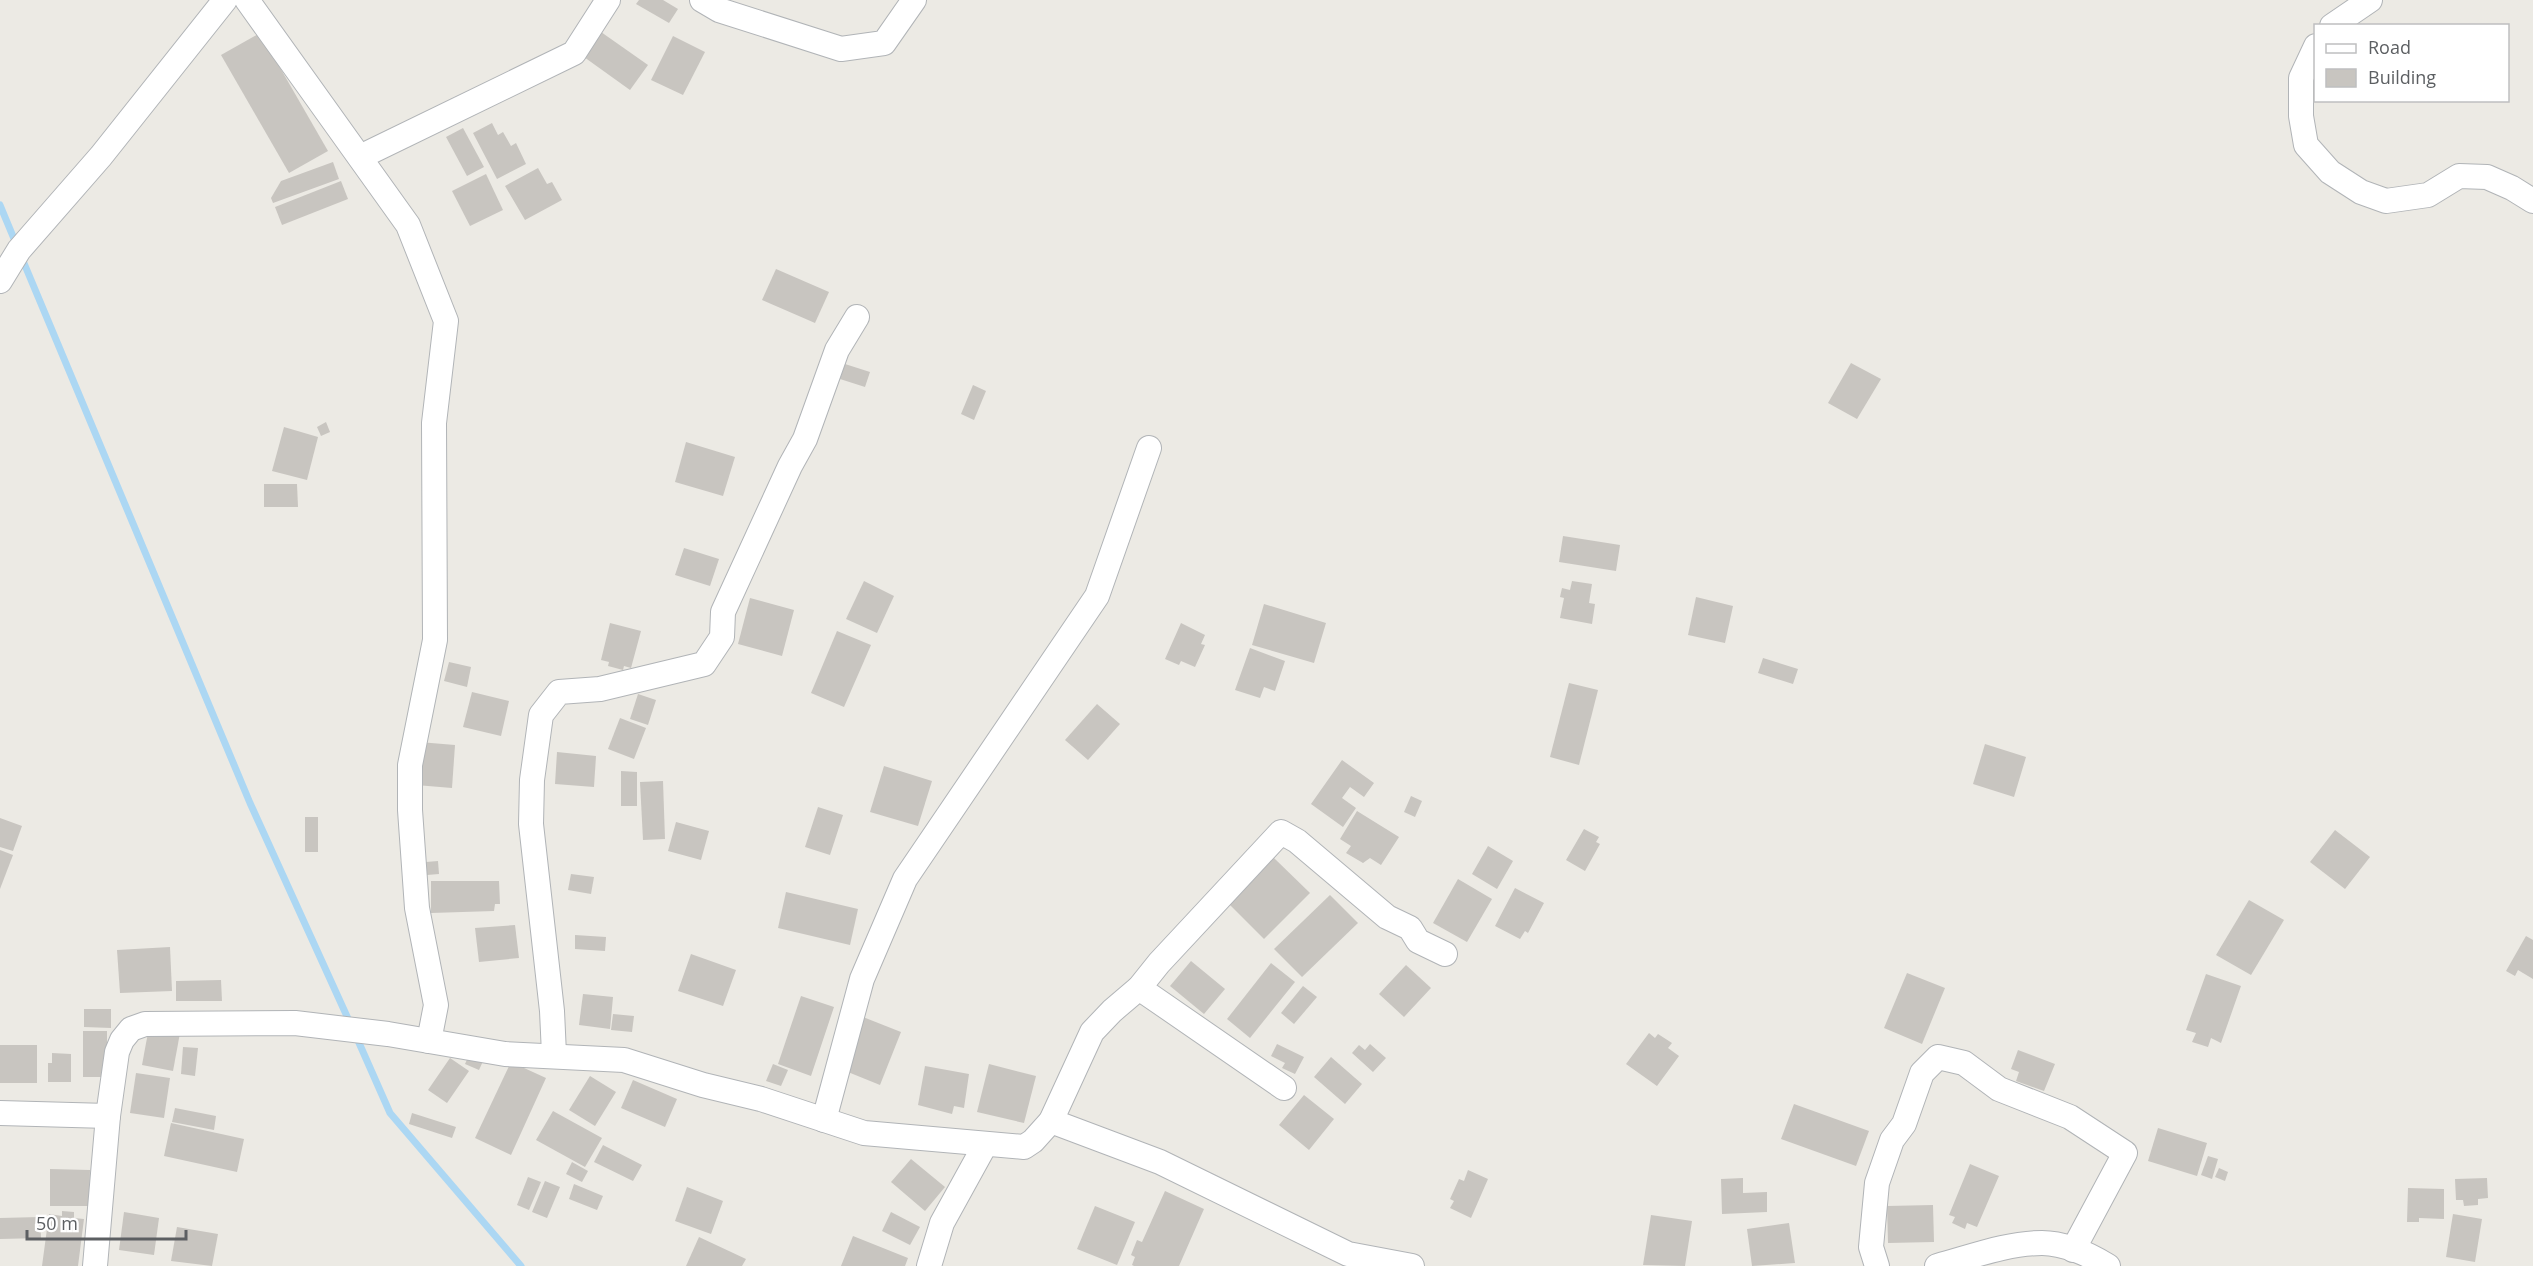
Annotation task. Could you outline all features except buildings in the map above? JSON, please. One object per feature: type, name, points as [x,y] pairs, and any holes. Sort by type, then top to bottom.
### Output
[{"type":"street","points":[[0,281],[19,250],[101,156],[225,0]]},
{"type":"street","points":[[247,0],[408,225],[446,321],[434,423],[435,640],[410,776],[410,810],[417,908],[436,1005],[429,1041]]},
{"type":"street","points":[[360,157],[574,53],[608,0]]},
{"type":"street","points":[[702,0],[719,10],[841,49],[884,43],[914,0]]},
{"type":"street","points":[[2335,24],[2370,0]]},
{"type":"street","points":[[2314,50],[2301,78],[2301,116],[2306,145],[2330,172],[2361,192],[2386,201],[2428,195],[2458,176],[2487,177],[2512,188],[2533,201]]},
{"type":"street","points":[[554,1054],[552,1011],[531,824],[531,780],[541,715],[559,692],[600,689],[704,664],[722,637],[723,612],[790,466],[805,440],[837,350],[857,317]]},
{"type":"street","points":[[824,1120],[862,979],[905,879],[1097,597],[1149,448]]},
{"type":"street","points":[[95,1266],[108,1116],[117,1052],[122,1040],[131,1029],[145,1024],[295,1023],[388,1034],[505,1054],[554,1054],[624,1060],[864,1133],[1024,1147],[1051,1122],[1092,1032],[1112,1011],[1140,988],[1159,963],[1281,832],[1297,841],[1388,917],[1410,928],[1418,941],[1445,954]]},
{"type":"street","points":[[1140,988],[1284,1088]]},
{"type":"street","points":[[1877,1266],[1871,1247],[1877,1183],[1892,1140],[1904,1124],[1922,1073],[1938,1058],[1964,1063],[1999,1089],[2070,1117],[2125,1154],[2073,1250]]},
{"type":"street","points":[[0,1113],[108,1116]]},
{"type":"street","points":[[1051,1122],[1160,1162],[1348,1254],[1412,1266]]},
{"type":"street","points":[[928,1266],[942,1223],[985,1145]]},
{"type":"street","points":[[1937,1266],[2000,1250],[2043,1243],[2073,1250],[2108,1266]]},
{"type":"waterway","points":[[0,205],[17,246]]},
{"type":"waterway","points":[[21,256],[250,803],[350,1023]]},
{"type":"waterway","points":[[356,1036],[390,1113],[521,1266]]}]
